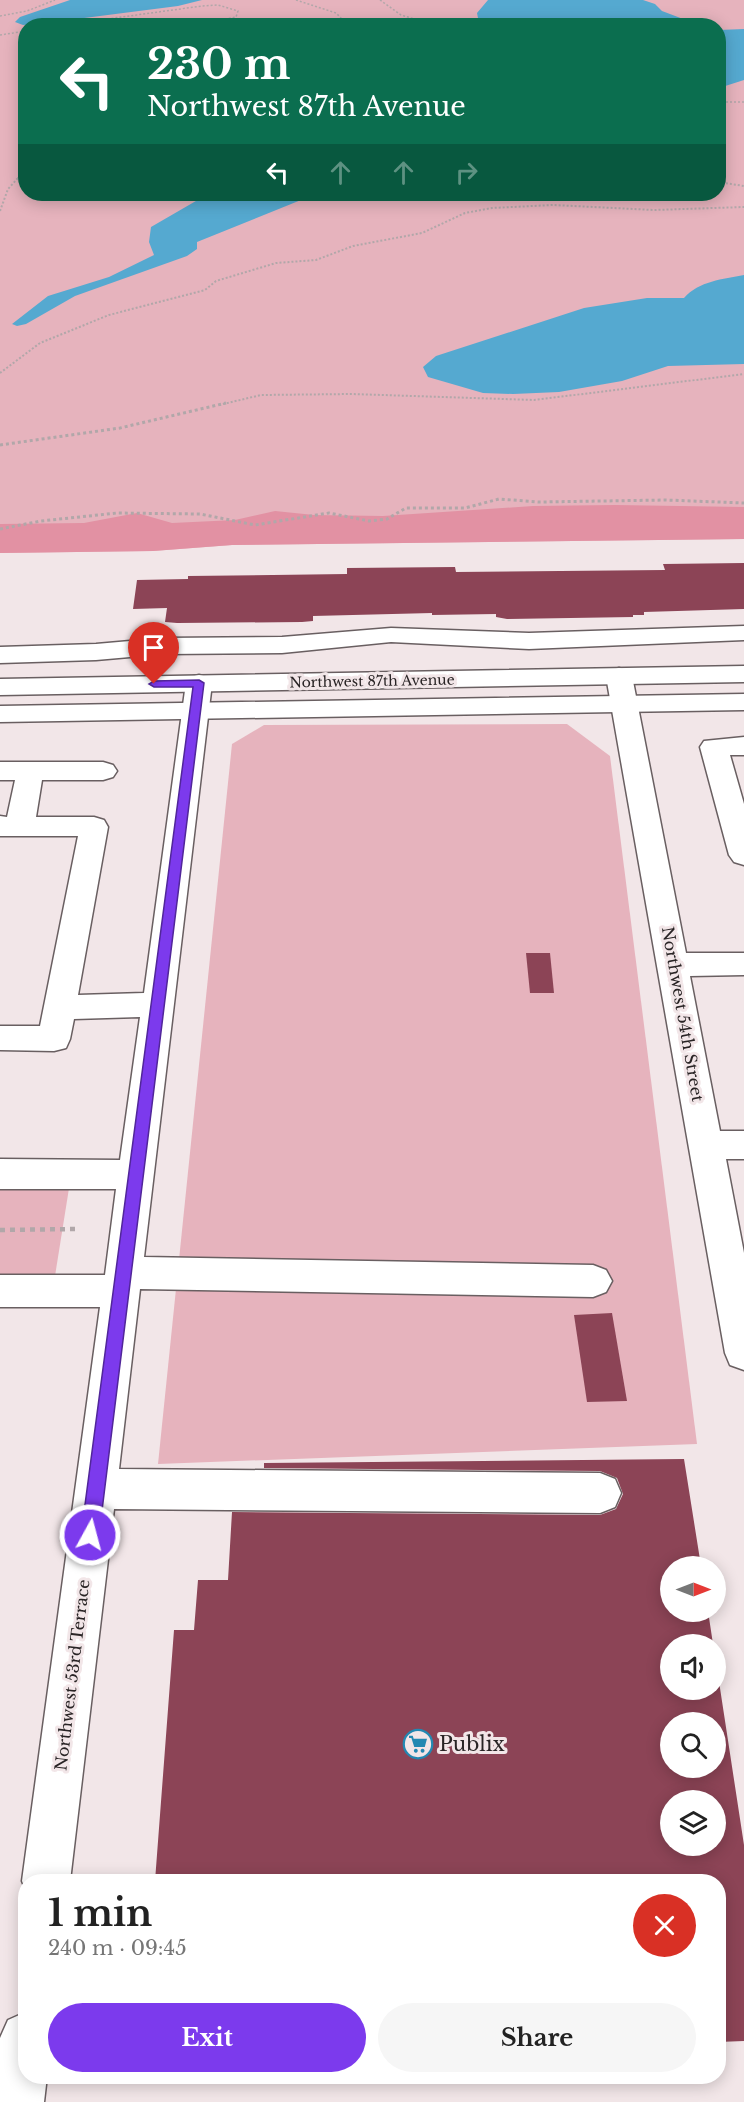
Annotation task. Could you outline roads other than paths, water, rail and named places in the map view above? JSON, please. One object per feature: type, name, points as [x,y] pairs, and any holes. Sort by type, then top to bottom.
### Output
[{"type":"street","points":[[0,655],[96,652],[164,646],[282,645],[392,635],[529,641],[744,633]]},
{"type":"street","name":"Northwest 87th Avenue","points":[[0,714],[195,712],[622,691],[744,674]]},
{"type":"street","name":"Northwest 87th Avenue","points":[[0,687],[199,683],[622,691],[744,702]]},
{"type":"street","name":"Northwest 53rd Terrace","points":[[47,1874],[199,683]]},
{"type":"street","name":"Northwest 54th Street","points":[[622,691],[707,1145],[733,1222],[743,1347]]},
{"type":"street","points":[[744,746],[714,747],[739,815],[744,855]]},
{"type":"street","points":[[0,771],[103,771]]},
{"type":"street","points":[[0,1038],[54,1039],[58,1008],[94,827],[10,826],[30,771]]},
{"type":"street","points":[[674,965],[744,964]]},
{"type":"street","points":[[58,1008],[158,1004]]},
{"type":"street","points":[[707,1145],[744,1145]]},
{"type":"street","points":[[0,1174],[136,1174]]},
{"type":"street","points":[[0,1291],[123,1282],[593,1281]]},
{"type":"street","points":[[96,1489],[600,1492]]},
{"type":"street","points":[[17,2102],[20,2084]]},
{"type":"water","points":[[70,0],[202,0],[178,6],[84,18],[20,17]]},
{"type":"water","points":[[488,0],[643,0],[680,18],[478,18],[477,13]]},
{"type":"water","points":[[744,29],[744,80],[726,86],[726,30]]},
{"type":"water","points":[[196,201],[299,201],[197,242],[197,249],[187,256],[75,296],[26,324],[17,326],[12,324],[48,296],[109,277],[154,255],[149,242],[151,227]]},
{"type":"water","points":[[744,275],[744,364],[668,366],[622,381],[559,392],[513,394],[483,393],[428,377],[423,367],[436,356],[584,308],[647,298],[684,298],[704,284]]},
{"type":"place","name":"Publix","points":[[418,1744]]}]
